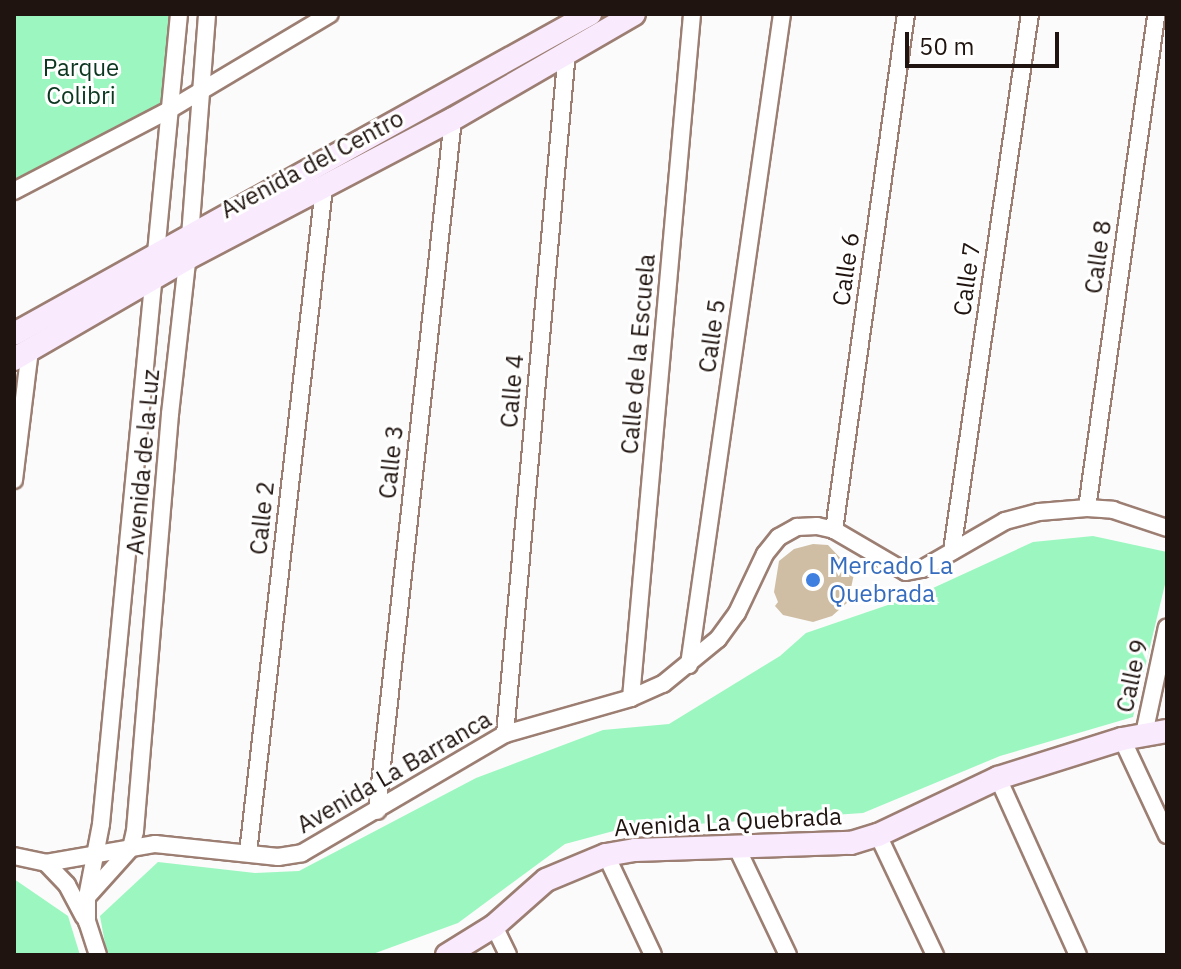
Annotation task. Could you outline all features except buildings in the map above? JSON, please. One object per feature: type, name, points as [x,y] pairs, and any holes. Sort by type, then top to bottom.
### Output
[{"type":"street","name":"Avenida de la Luz","points":[[98,955],[87,922],[87,897],[95,854],[179,14]]},
{"type":"street","name":"Avenida de la Luz","points":[[131,848],[189,247],[207,14]]},
{"type":"street","points":[[14,191],[169,110],[330,14]]},
{"type":"street","name":"Avenida del Centro","points":[[19,348],[156,265],[590,14]]},
{"type":"street","name":"Avenida del Centro","points":[[189,247],[324,188],[453,119],[634,14]]},
{"type":"street","name":"Calle de la Escuela","points":[[631,698],[692,14]]},
{"type":"street","name":"Calle 5","points":[[689,665],[782,14]]},
{"type":"street","name":"Calle 6","points":[[834,530],[906,14]]},
{"type":"street","name":"Calle 7","points":[[952,551],[1030,14]]},
{"type":"street","name":"Calle 8","points":[[1087,508],[1156,14]]},
{"type":"street","name":"Calle 4","points":[[505,734],[567,52]]},
{"type":"street","name":"Calle 3","points":[[377,811],[453,119]]},
{"type":"street","name":"Calle 2","points":[[248,853],[324,188]]},
{"type":"street","points":[[14,480],[19,348]]},
{"type":"street","name":"Avenida La Barranca","points":[[14,856],[46,863],[173,844],[290,857],[377,811],[505,734],[631,698],[663,684],[718,639],[737,613],[765,554],[779,537],[797,527],[817,526],[834,530],[906,572],[922,569],[1005,521],[1039,512],[1087,508],[1113,510],[1167,528]]},
{"type":"street","name":"Calle 9","points":[[1133,737],[1167,627]]},
{"type":"street","name":"Avenida La Quebrada","points":[[447,955],[494,926],[546,880],[606,855],[635,850],[851,843],[878,835],[998,778],[1133,737],[1167,731]]},
{"type":"street","points":[[1133,737],[1167,835]]},
{"type":"street","points":[[998,778],[1078,955]]},
{"type":"street","points":[[878,835],[935,955]]},
{"type":"street","points":[[736,846],[788,955]]},
{"type":"street","points":[[87,897],[131,848]]},
{"type":"street","points":[[606,855],[653,955]]},
{"type":"street","points":[[46,863],[67,885],[87,922]]},
{"type":"street","points":[[494,926],[508,955]]},
{"type":"green space","name":"Parque Colibri","points":[[14,14],[174,14],[158,118],[14,186]]},
{"type":"green space","points":[[1093,536],[1167,552],[1167,576],[1133,717],[1000,756],[863,813],[621,829],[565,844],[458,923],[370,955],[109,955],[106,949],[100,916],[158,862],[255,873],[299,871],[476,778],[603,730],[669,724],[780,656],[806,633],[920,594],[1033,542]]},
{"type":"green space","points":[[14,879],[68,916],[80,955],[14,955]]},
{"type":"place","name":"Mercado La Quebrada","points":[[813,580]]}]
